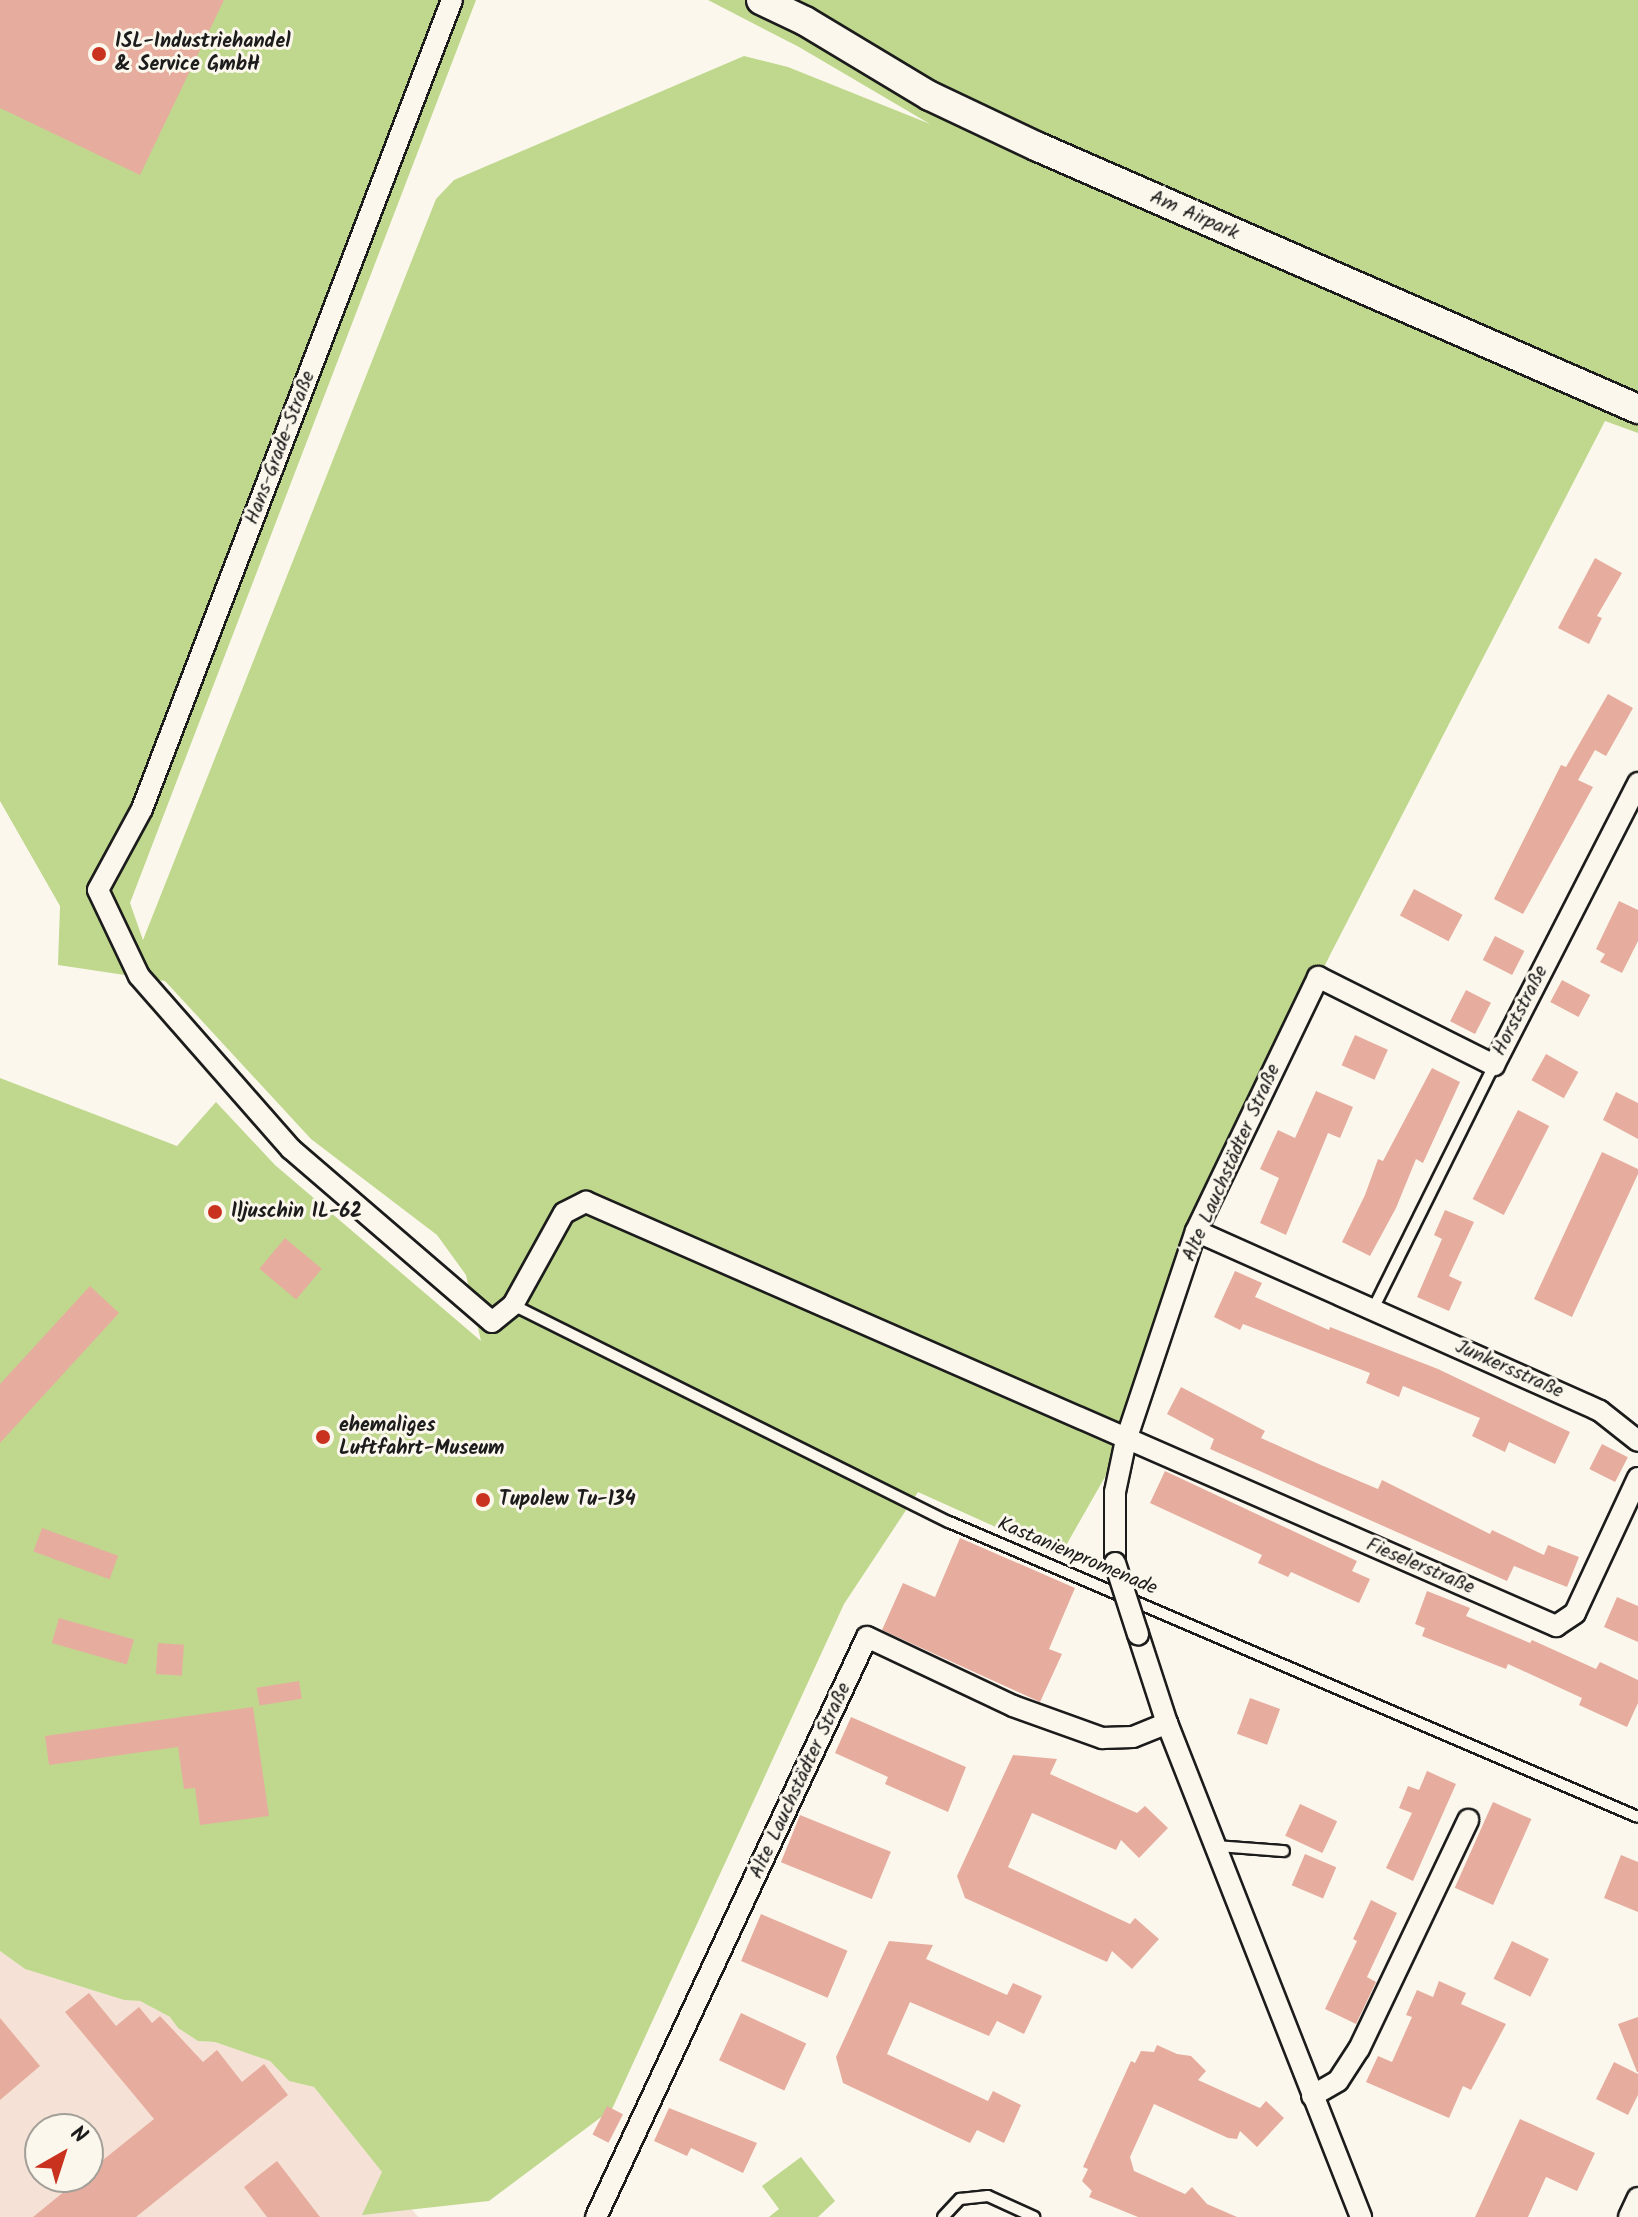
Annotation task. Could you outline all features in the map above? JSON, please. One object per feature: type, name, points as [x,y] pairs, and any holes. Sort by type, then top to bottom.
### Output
[{"type":"street","name":"Hans-Grade-Straße","points":[[452,0],[142,809],[98,890],[139,976],[291,1149],[492,1322],[513,1305]]},
{"type":"street","name":"Am Airpark","points":[[761,0],[805,21],[930,96],[1038,147],[1638,409]]},
{"type":"street","name":"Horststraße","points":[[1318,977],[1494,1065],[1638,783]]},
{"type":"street","name":"Alte Lauchstädter Straße","points":[[1318,977],[1196,1231],[1126,1440],[1115,1492],[1115,1563],[1167,1723],[1361,2217]]},
{"type":"street","points":[[513,1305],[564,1213],[586,1202],[1126,1440]]},
{"type":"street","name":"Junkersstraße","points":[[1196,1231],[1600,1411],[1638,1441]]},
{"type":"street","name":"Fieselerstraße","points":[[1126,1440],[1556,1626],[1575,1613],[1638,1478]]},
{"type":"street","name":"Alte Lauchstädter Straße","points":[[596,2217],[867,1637],[1013,1706],[1102,1738],[1133,1737],[1167,1723]]},
{"type":"street","points":[[1312,2096],[1338,2081],[1359,2049],[1468,1820]]},
{"type":"street","points":[[1629,2217],[1638,2198]]},
{"type":"lane","points":[[1373,1309],[1494,1065]]},
{"type":"lane","name":"Kastanienpromenade","points":[[513,1305],[949,1522],[1638,1817]]},
{"type":"lane","points":[[1217,1846],[1284,1851]]},
{"type":"lane","points":[[943,2217],[960,2199],[988,2196],[1034,2217]]},
{"type":"shaded area","points":[[0,1951],[25,1969],[124,2000],[140,2001],[170,2017],[178,2028],[198,2041],[215,2042],[270,2061],[289,2081],[314,2087],[418,2217],[0,2217]]},
{"type":"green space","points":[[0,0],[476,0],[130,903],[143,940],[436,199],[454,180],[744,56],[788,67],[930,124],[799,47],[708,0],[1638,0],[1638,433],[1605,421],[1330,955],[1196,1231],[1126,1440],[1060,1556],[918,1492],[844,1604],[612,2109],[489,2201],[362,2215],[382,2172],[314,2087],[289,2081],[270,2061],[215,2042],[198,2041],[178,2028],[170,2017],[140,2001],[124,2000],[25,1969],[0,1951],[0,1078],[177,1146],[216,1102],[275,1165],[481,1341],[466,1275],[437,1235],[311,1139],[165,981],[58,965],[60,906],[0,801]]},
{"type":"green space","points":[[801,2157],[835,2201],[818,2217],[769,2217],[779,2209],[762,2186]]},
{"type":"building","name":"ISL-Industriehandel & Service GmbH","points":[[0,0],[224,0],[140,175],[0,108]]},
{"type":"building","points":[[1595,558],[1622,573],[1597,616],[1602,618],[1589,644],[1558,628]]},
{"type":"building","points":[[1608,694],[1633,708],[1606,756],[1595,750],[1578,780],[1593,787],[1523,914],[1494,899],[1561,765],[1566,767]]},
{"type":"building","points":[[1414,889],[1463,915],[1448,941],[1400,915]]},
{"type":"building","points":[[1619,901],[1638,910],[1638,941],[1622,973],[1600,962],[1605,954],[1596,949]]},
{"type":"building","points":[[1495,936],[1524,951],[1512,975],[1483,960]]},
{"type":"building","points":[[1562,980],[1590,995],[1579,1017],[1550,1002]]},
{"type":"building","points":[[1466,990],[1491,1003],[1475,1034],[1450,1021]]},
{"type":"building","points":[[1355,1035],[1388,1050],[1374,1080],[1342,1065]]},
{"type":"building","points":[[1546,1054],[1578,1072],[1564,1098],[1531,1080]]},
{"type":"building","points":[[1432,1068],[1460,1082],[1423,1163],[1416,1159],[1396,1208],[1370,1256],[1342,1242],[1378,1159],[1383,1161]]},
{"type":"building","points":[[1316,1091],[1353,1107],[1340,1138],[1328,1133],[1286,1235],[1260,1223],[1279,1178],[1260,1169],[1278,1130],[1295,1138]]},
{"type":"building","points":[[1616,1092],[1638,1103],[1638,1139],[1603,1120]]},
{"type":"building","points":[[1518,1110],[1549,1126],[1504,1215],[1473,1199]]},
{"type":"building","points":[[1602,1152],[1638,1169],[1638,1174],[1572,1317],[1534,1299]]},
{"type":"building","points":[[1445,1210],[1474,1222],[1449,1276],[1462,1282],[1449,1311],[1417,1297],[1442,1239],[1434,1235]]},
{"type":"building","points":[[285,1238],[322,1269],[296,1299],[259,1269]]},
{"type":"building","points":[[1235,1271],[1262,1283],[1255,1297],[1329,1330],[1330,1327],[1438,1369],[1570,1432],[1555,1464],[1509,1442],[1505,1452],[1472,1436],[1480,1418],[1403,1386],[1399,1397],[1366,1383],[1370,1373],[1243,1324],[1240,1330],[1214,1317]]},
{"type":"building","points":[[90,1286],[119,1313],[0,1443],[0,1384]]},
{"type":"building","points":[[1181,1387],[1265,1431],[1261,1438],[1321,1465],[1378,1489],[1382,1480],[1490,1534],[1492,1530],[1544,1555],[1548,1545],[1579,1557],[1567,1587],[1514,1566],[1507,1581],[1210,1449],[1214,1439],[1167,1414]]},
{"type":"building","points":[[1602,1444],[1628,1457],[1615,1482],[1589,1469]]},
{"type":"building","points":[[1165,1471],[1357,1561],[1352,1571],[1370,1579],[1359,1603],[1291,1572],[1288,1577],[1258,1563],[1262,1555],[1150,1503]]},
{"type":"building","points":[[42,1528],[118,1556],[110,1579],[33,1551]]},
{"type":"building","points":[[960,1538],[1075,1588],[1049,1649],[1062,1654],[1040,1702],[882,1630],[903,1583],[935,1597]]},
{"type":"building","points":[[1427,1591],[1470,1608],[1466,1616],[1530,1643],[1532,1640],[1596,1669],[1600,1662],[1638,1680],[1638,1703],[1627,1727],[1579,1705],[1582,1698],[1508,1664],[1506,1669],[1422,1636],[1425,1628],[1415,1624]]},
{"type":"building","points":[[1617,1597],[1638,1606],[1638,1642],[1604,1627]]},
{"type":"building","points":[[59,1618],[134,1639],[127,1664],[52,1643]]},
{"type":"building","points":[[158,1643],[184,1645],[182,1676],[156,1674]]},
{"type":"building","points":[[299,1681],[302,1699],[259,1706],[257,1688]]},
{"type":"building","points":[[1250,1698],[1280,1709],[1267,1745],[1237,1734]]},
{"type":"building","points":[[253,1707],[269,1816],[200,1825],[195,1788],[184,1789],[178,1747],[49,1765],[45,1736]]},
{"type":"building","points":[[851,1717],[966,1767],[948,1812],[885,1784],[888,1777],[835,1753]]},
{"type":"building","points":[[1013,1755],[1057,1759],[1050,1774],[1137,1813],[1145,1806],[1168,1828],[1139,1858],[1121,1840],[1116,1850],[1032,1813],[1008,1867],[1130,1924],[1135,1918],[1159,1939],[1132,1969],[1112,1951],[1107,1962],[965,1898],[957,1876]]},
{"type":"building","points":[[1427,1771],[1456,1784],[1413,1881],[1386,1868],[1412,1813],[1399,1808],[1408,1786],[1419,1790]]},
{"type":"building","points":[[1493,1802],[1531,1819],[1493,1905],[1455,1888]]},
{"type":"building","points":[[1300,1804],[1337,1821],[1322,1853],[1285,1836]]},
{"type":"building","points":[[800,1815],[891,1852],[872,1899],[781,1862]]},
{"type":"building","points":[[1305,1854],[1336,1867],[1323,1899],[1292,1885]]},
{"type":"building","points":[[1621,1855],[1638,1862],[1638,1912],[1604,1898]]},
{"type":"building","points":[[1371,1900],[1397,1913],[1367,1977],[1376,1982],[1356,2024],[1325,2009],[1357,1941],[1353,1939]]},
{"type":"building","points":[[761,1914],[848,1951],[828,1998],[741,1961]]},
{"type":"building","points":[[889,1941],[933,1945],[926,1959],[1007,1995],[1013,1983],[1042,1996],[1024,2034],[997,2021],[989,2036],[910,2002],[887,2054],[988,2101],[993,2091],[1021,2105],[1004,2143],[977,2130],[970,2143],[843,2083],[836,2057]]},
{"type":"building","points":[[1512,1941],[1549,1959],[1530,1997],[1494,1979]]},
{"type":"building","points":[[1439,1981],[1466,1993],[1461,2004],[1506,2024],[1471,2090],[1463,2086],[1449,2118],[1366,2082],[1378,2056],[1392,2062],[1412,2017],[1406,2015],[1417,1990],[1433,1997]]},
{"type":"building","points":[[89,1993],[116,2026],[139,2007],[152,2023],[160,2016],[203,2062],[217,2050],[242,2082],[264,2064],[288,2095],[136,2217],[33,2217],[62,2193],[104,2193],[104,2159],[154,2119],[65,2012]]},
{"type":"building","points":[[741,2013],[806,2043],[784,2091],[719,2060]]},
{"type":"building","points":[[1638,2017],[1638,2072],[1637,2072],[1618,2024]]},
{"type":"building","points":[[0,2018],[40,2066],[0,2100]]},
{"type":"building","points":[[1157,2045],[1177,2054],[1191,2056],[1206,2071],[1198,2080],[1260,2108],[1266,2101],[1284,2118],[1257,2147],[1240,2131],[1237,2139],[1228,2138],[1154,2104],[1130,2157],[1134,2171],[1185,2194],[1192,2187],[1207,2204],[1237,2217],[1138,2217],[1089,2197],[1092,2191],[1082,2181],[1088,2169],[1083,2167],[1131,2061],[1135,2063],[1141,2051],[1154,2052]]},
{"type":"building","points":[[1614,2062],[1638,2074],[1638,2095],[1628,2115],[1596,2099]]},
{"type":"building","points":[[607,2106],[623,2114],[609,2143],[592,2135]]},
{"type":"building","points":[[669,2108],[757,2143],[743,2173],[691,2148],[687,2156],[654,2141]]},
{"type":"building","points":[[1520,2119],[1595,2153],[1577,2191],[1546,2177],[1528,2217],[1475,2217]]},
{"type":"building","points":[[277,2161],[320,2217],[267,2217],[244,2187]]},
{"type":"place","name":"ISL-Industriehandel & Service GmbH","points":[[99,54]]},
{"type":"place","name":"Iljuschin IL-62","points":[[215,1212]]},
{"type":"place","name":"ehemaliges Luftfahrt-Museum","points":[[323,1437]]},
{"type":"place","name":"Tupolew Tu-134","points":[[483,1500]]}]
